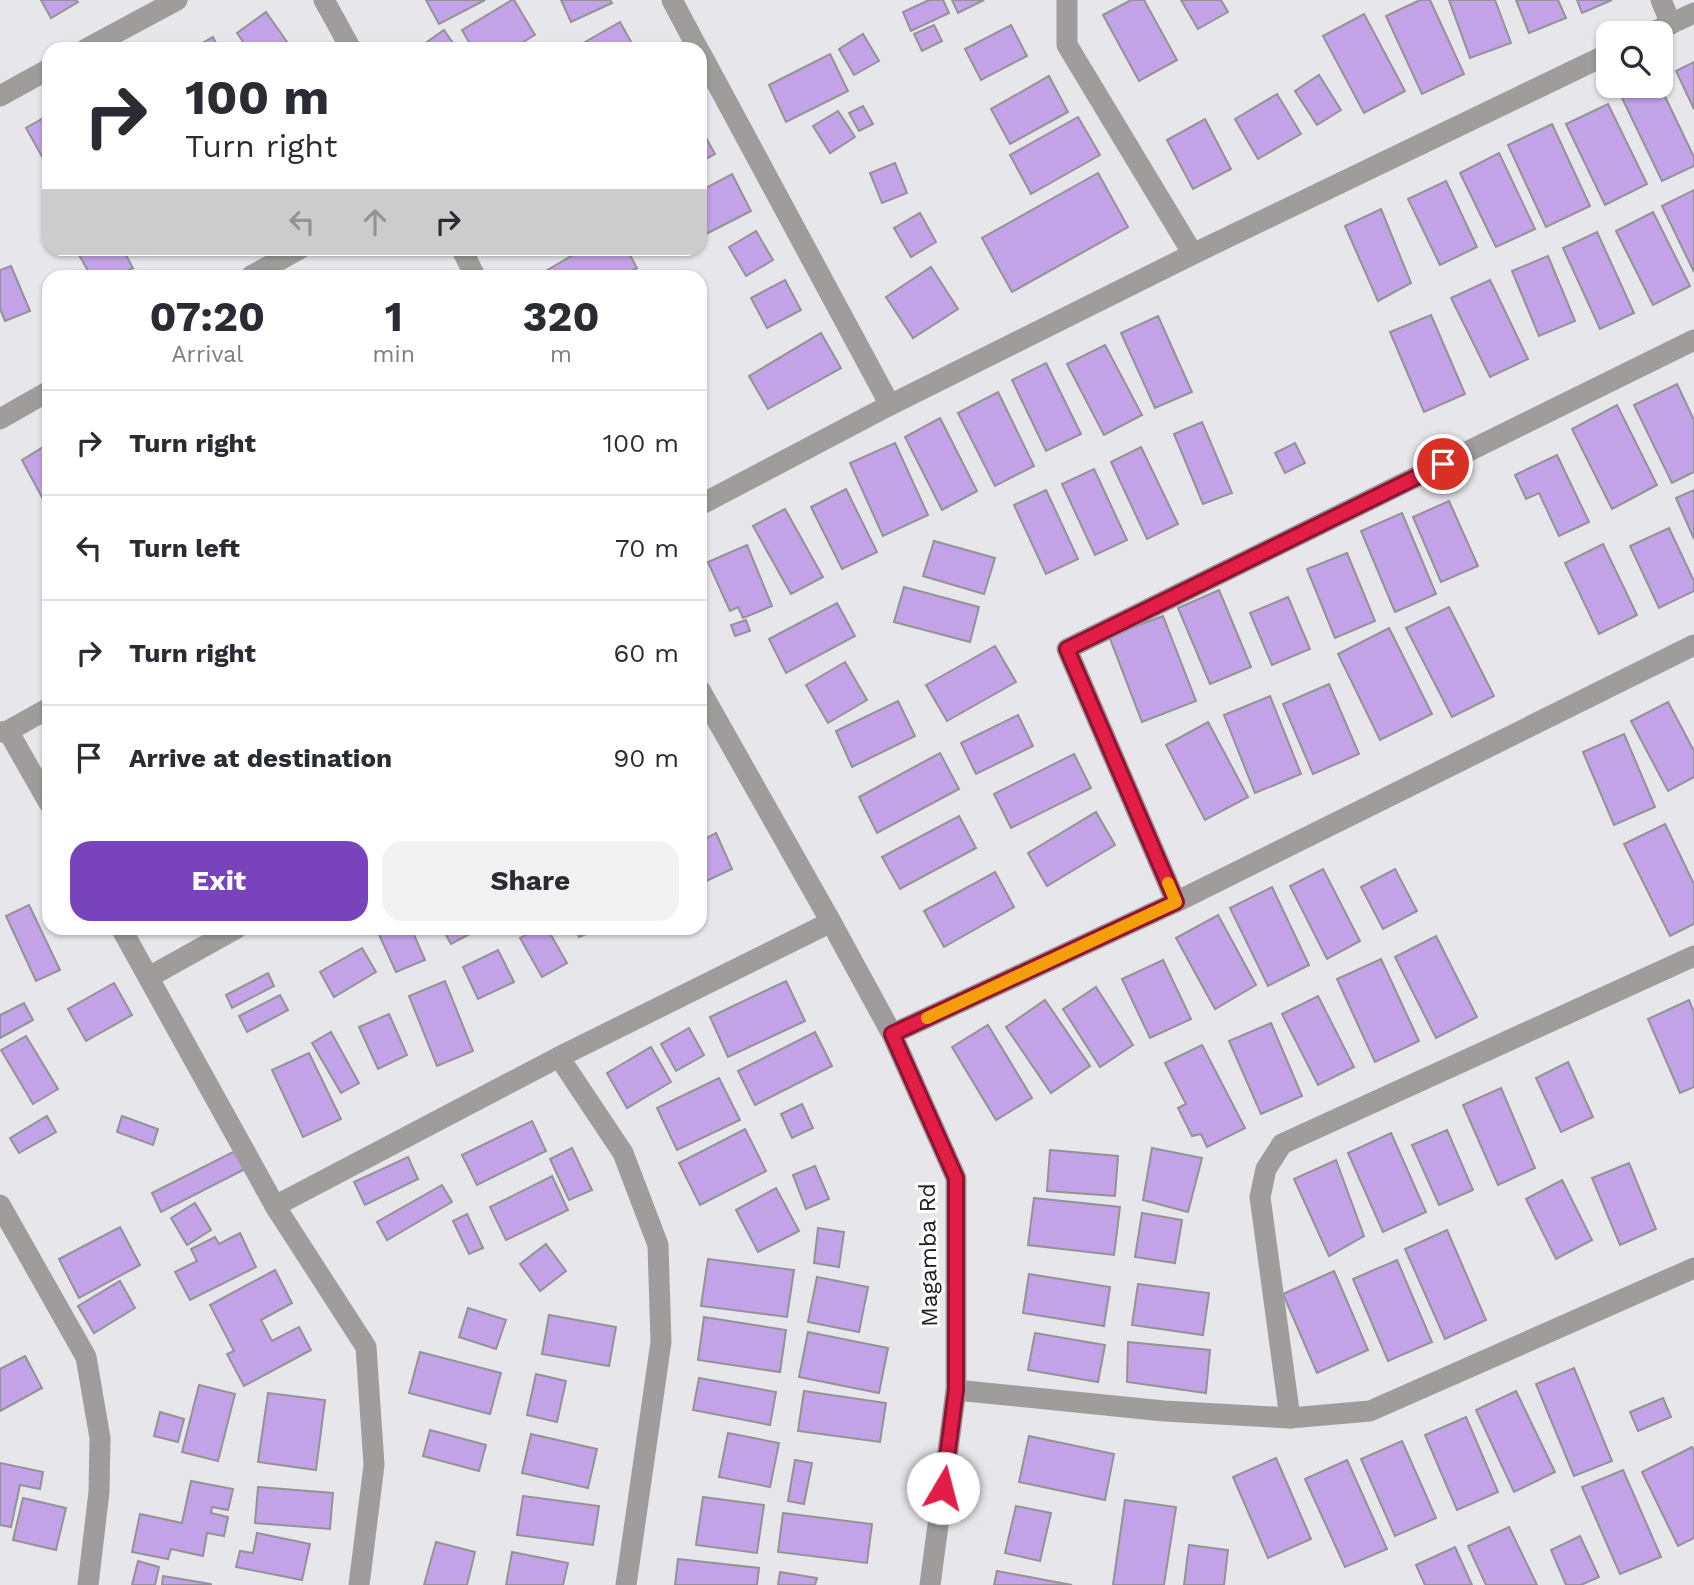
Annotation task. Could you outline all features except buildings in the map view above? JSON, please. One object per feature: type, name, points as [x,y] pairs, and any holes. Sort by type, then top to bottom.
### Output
[{"type":"street","points":[[99,42],[177,0]]},
{"type":"street","points":[[324,0],[347,42]]},
{"type":"street","points":[[672,0],[694,42]]},
{"type":"street","points":[[1067,0],[1067,46],[1193,254]]},
{"type":"street","points":[[1661,0],[1670,21]]},
{"type":"street","points":[[1673,23],[1694,13]]},
{"type":"street","points":[[707,501],[890,405],[1193,254],[1596,60]]},
{"type":"street","points":[[707,66],[890,405]]},
{"type":"street","points":[[0,96],[42,73]]},
{"type":"street","points":[[262,270],[287,256]]},
{"type":"street","points":[[1176,902],[1067,649],[1694,340]]},
{"type":"street","points":[[0,419],[42,395]]},
{"type":"street","points":[[892,1034],[1176,902],[1694,645]]},
{"type":"street","name":"Magamba Rd","points":[[707,702],[892,1034],[956,1178],[956,1390],[930,1585]]},
{"type":"street","points":[[42,712],[4,731],[42,792]]},
{"type":"street","points":[[275,1206],[559,1058],[831,922]]},
{"type":"street","points":[[125,935],[275,1206],[366,1347],[374,1465],[359,1585]]},
{"type":"street","points":[[149,977],[224,935]]},
{"type":"street","points":[[1290,1418],[1260,1197],[1266,1169],[1282,1144],[1694,956]]},
{"type":"street","points":[[559,1058],[623,1153],[658,1245],[661,1342],[626,1585]]},
{"type":"street","points":[[0,1205],[86,1357],[100,1438],[99,1492],[88,1585]]},
{"type":"street","points":[[956,1390],[1164,1411],[1290,1418],[1370,1410],[1694,1268]]},
{"type":"slow traffic","points":[[927,1018],[1176,902],[1168,883]]},
{"type":"route","points":[[943,1488],[956,1390],[956,1178],[892,1034],[1176,902],[1067,649],[1443,464]]}]
